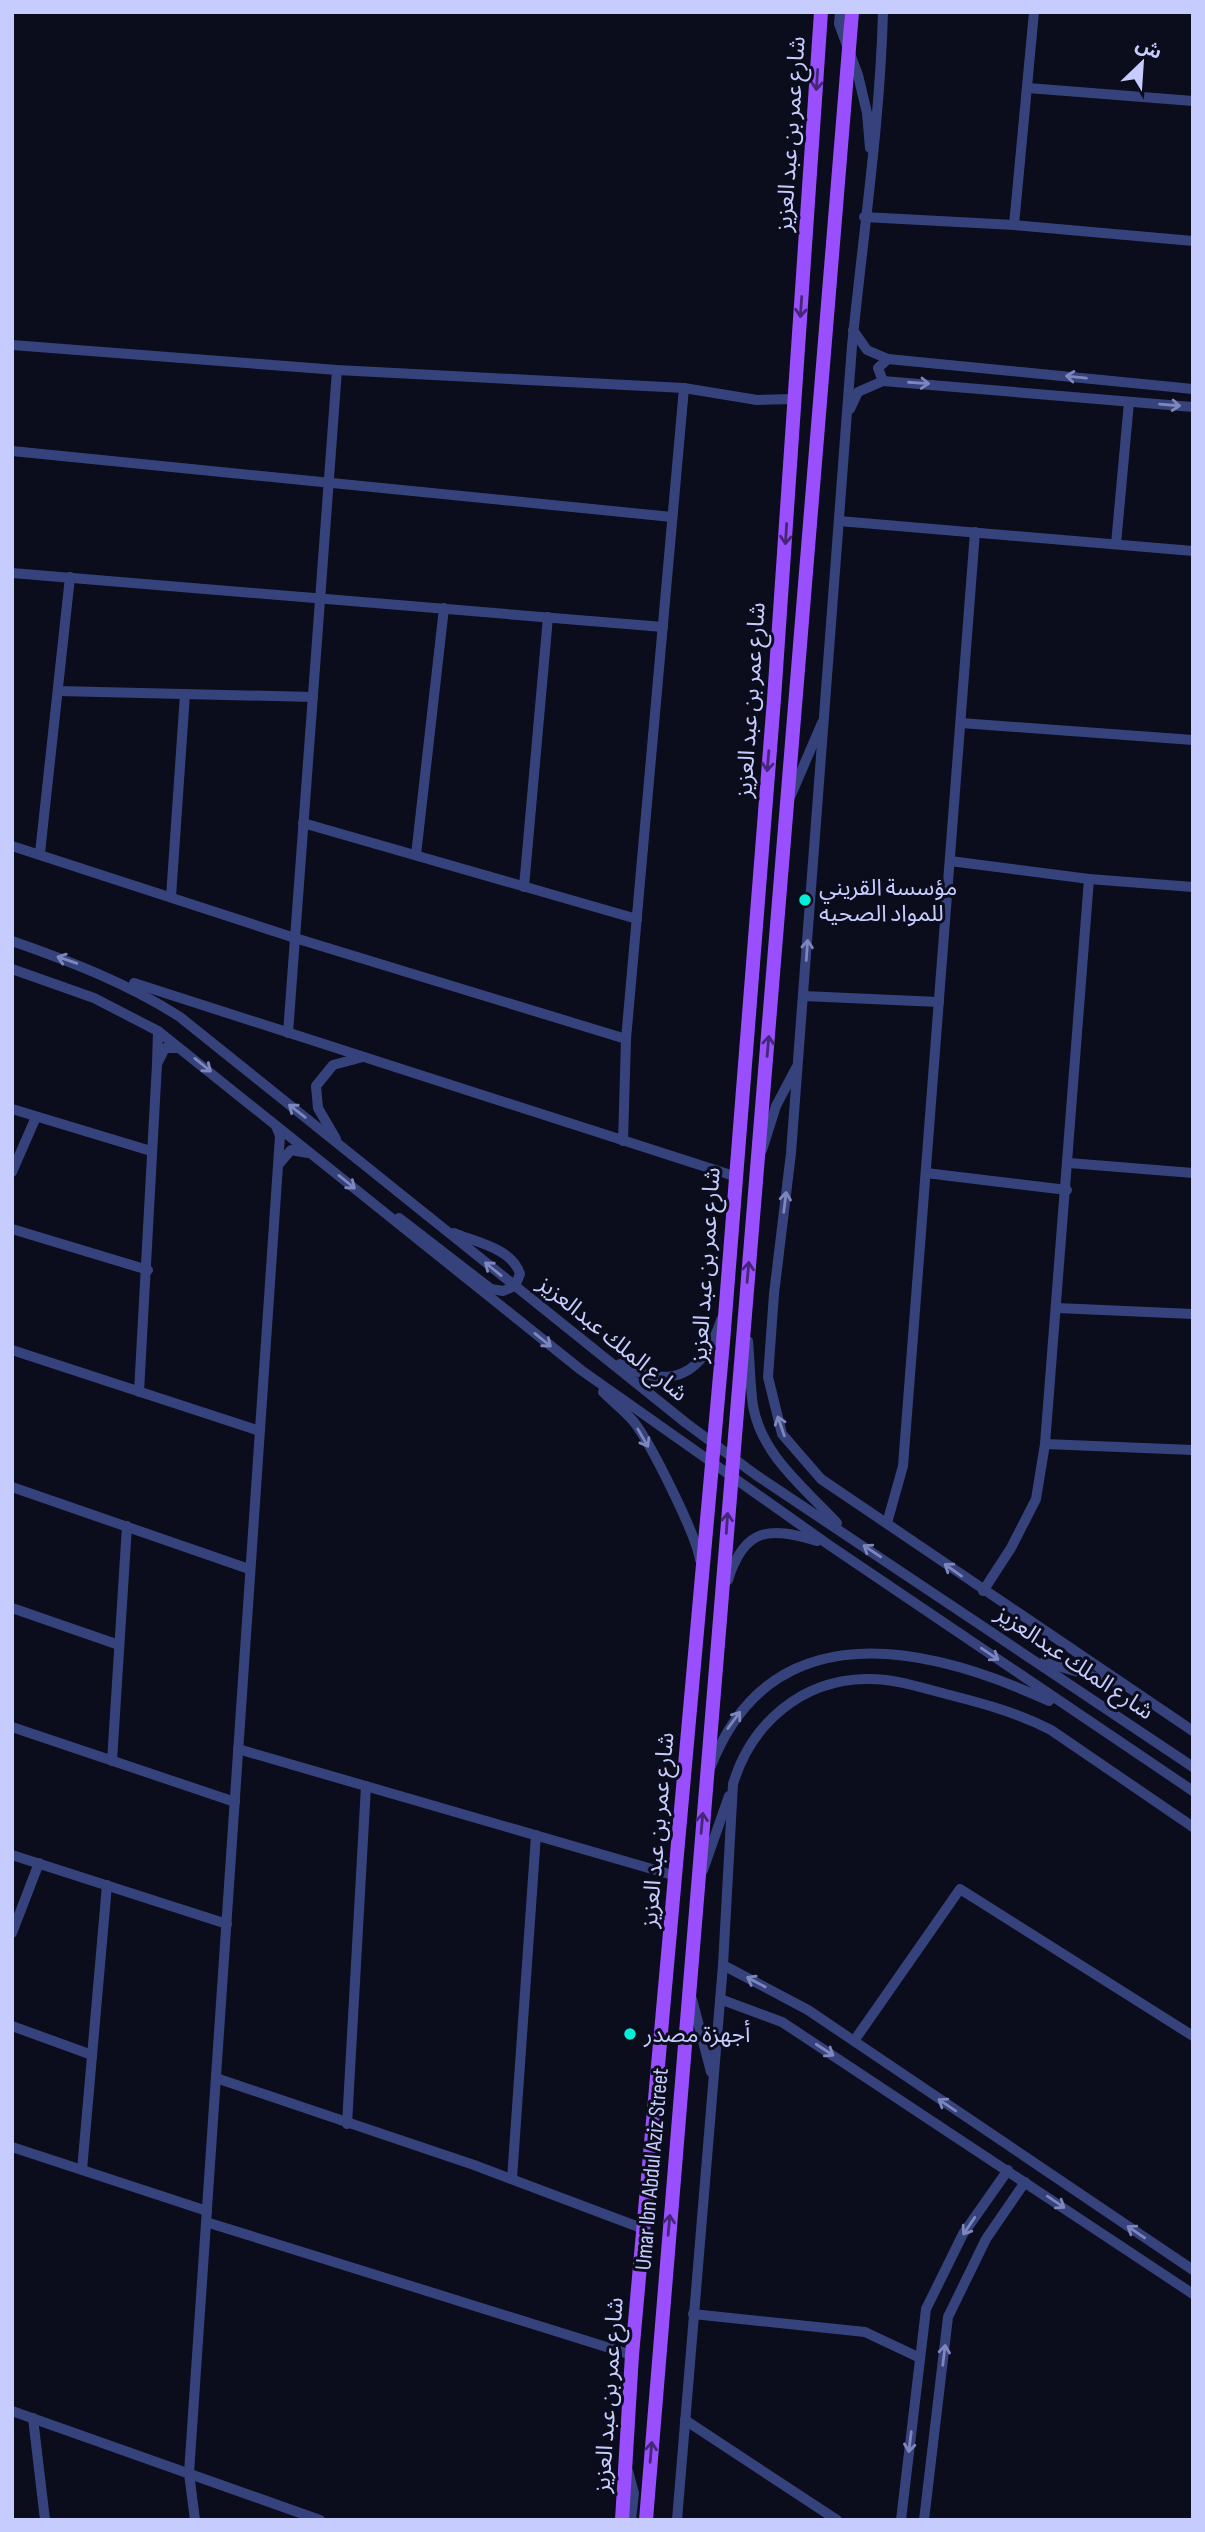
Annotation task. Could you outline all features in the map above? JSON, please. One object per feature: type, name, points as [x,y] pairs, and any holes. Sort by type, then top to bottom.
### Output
[{"type":"main road","name":"شارع عمر بن عبد العزيز","points":[[622,2520],[632,2355],[712,1465],[796,399],[821,12]]},
{"type":"main road","name":"شارع عمر بن عبد العزيز","points":[[689,1989],[852,12]]},
{"type":"main road","points":[[676,1876],[688,1884],[687,1926],[691,1957]]},
{"type":"main road","name":"Umar Ibn Abdul Aziz Street","points":[[646,2520],[689,1989]]},
{"type":"street","points":[[840,12],[839,24],[867,113],[872,165]]},
{"type":"street","points":[[883,12],[878,127],[864,217],[853,330],[798,1064],[768,1377],[782,1434],[821,1479],[1193,1731]]},
{"type":"street","points":[[1014,225],[1034,12]]},
{"type":"street","points":[[1028,88],[1193,101]]},
{"type":"street","points":[[864,217],[1014,225],[1193,241]]},
{"type":"street","points":[[853,330],[867,350],[888,359],[1193,389]]},
{"type":"street","points":[[12,345],[337,370],[684,388],[757,400],[796,399]]},
{"type":"street","points":[[883,381],[878,368],[888,359]]},
{"type":"street","points":[[288,1033],[337,370]]},
{"type":"street","points":[[847,418],[858,391],[883,381],[1193,407]]},
{"type":"street","points":[[622,1141],[626,1039],[684,388]]},
{"type":"street","points":[[1116,544],[1129,402]]},
{"type":"street","points":[[12,450],[673,517]]},
{"type":"street","points":[[839,521],[1193,551]]},
{"type":"street","points":[[887,1523],[903,1466],[975,532]]},
{"type":"street","points":[[12,573],[320,596],[663,627]]},
{"type":"street","points":[[40,853],[69,577]]},
{"type":"street","points":[[416,855],[444,608]]},
{"type":"street","points":[[524,887],[548,617]]},
{"type":"street","points":[[58,691],[313,697]]},
{"type":"street","points":[[172,897],[185,694]]},
{"type":"street","points":[[789,801],[825,719]]},
{"type":"street","points":[[961,723],[1193,740]]},
{"type":"street","points":[[303,823],[637,919]]},
{"type":"street","points":[[12,846],[295,938],[626,1039]]},
{"type":"street","points":[[950,861],[1089,879],[1193,887]]},
{"type":"street","points":[[983,1591],[1012,1548],[1036,1499],[1045,1444],[1067,1190],[1089,879]]},
{"type":"street","points":[[12,942],[12,953]]},
{"type":"street","name":"شارع الملك عبدالعزيز","points":[[12,942],[92,969],[180,1017],[713,1444],[1193,1767]]},
{"type":"street","name":"شارع الملك عبدالعزيز","points":[[12,969],[94,998],[158,1031],[580,1370],[712,1465],[1193,1791]]},
{"type":"street","points":[[92,969],[734,1176]]},
{"type":"street","points":[[803,996],[939,1002]]},
{"type":"street","points":[[139,1392],[148,1270],[158,1031]]},
{"type":"street","points":[[157,1064],[165,1048],[173,1046],[184,1050]]},
{"type":"street","points":[[340,1146],[318,1108],[316,1086],[322,1074],[333,1065],[366,1056]]},
{"type":"street","points":[[758,1163],[776,1107],[798,1064]]},
{"type":"street","points":[[12,1109],[152,1151]]},
{"type":"street","points":[[12,1172],[36,1117]]},
{"type":"street","points":[[195,2520],[189,2473],[280,1136],[274,1124]]},
{"type":"street","points":[[278,1167],[282,1157],[291,1150],[301,1150],[314,1156]]},
{"type":"street","points":[[1069,1163],[1193,1173]]},
{"type":"street","points":[[926,1173],[1067,1190]]},
{"type":"street","points":[[370,1201],[415,1227],[491,1289],[509,1291],[515,1286],[520,1279],[519,1268],[501,1252],[437,1223]]},
{"type":"street","points":[[12,1229],[148,1270]]},
{"type":"street","points":[[1057,1308],[1193,1314]]},
{"type":"street","points":[[745,1309],[754,1408],[765,1441],[784,1468],[848,1536]]},
{"type":"street","points":[[603,1356],[644,1376],[680,1376],[707,1352],[724,1311]]},
{"type":"street","points":[[12,1350],[260,1431]]},
{"type":"street","points":[[580,1370],[632,1420],[644,1437],[695,1541],[702,1574]]},
{"type":"street","points":[[1045,1444],[1193,1450]]},
{"type":"street","points":[[12,1487],[249,1569]]},
{"type":"street","points":[[112,1761],[127,1526]]},
{"type":"street","points":[[722,1600],[734,1559],[745,1545],[760,1535],[778,1531],[829,1545]]},
{"type":"street","points":[[12,1608],[119,1645]]},
{"type":"street","points":[[705,1782],[726,1731],[757,1694],[796,1668],[841,1654],[893,1654],[973,1671],[1017,1686],[1079,1714]]},
{"type":"street","points":[[1032,1659],[1128,1687]]},
{"type":"street","points":[[697,1886],[739,1765],[757,1733],[784,1707],[832,1683],[867,1679],[891,1681],[1026,1717],[1051,1730],[1193,1827]]},
{"type":"street","points":[[12,1727],[235,1802]]},
{"type":"street","points":[[238,1749],[676,1876]]},
{"type":"street","points":[[677,2520],[723,1965],[733,1784]]},
{"type":"street","points":[[347,2124],[366,1786]]},
{"type":"street","points":[[512,2179],[536,1835]]},
{"type":"street","points":[[12,1854],[227,1924]]},
{"type":"street","points":[[12,1933],[39,1863]]},
{"type":"street","points":[[82,2170],[107,1885]]},
{"type":"street","points":[[853,2041],[960,1889],[1193,2036]]},
{"type":"street","points":[[723,1965],[808,2010],[1193,2270]]},
{"type":"street","points":[[689,1989],[712,2078]]},
{"type":"street","points":[[720,1999],[782,2022],[1193,2294]]},
{"type":"street","points":[[12,2026],[92,2055]]},
{"type":"street","points":[[216,2078],[512,2179],[644,2229]]},
{"type":"street","points":[[12,2147],[207,2216],[632,2355]]},
{"type":"street","points":[[901,2520],[926,2309],[963,2234],[1008,2170]]},
{"type":"street","points":[[924,2520],[948,2317],[986,2239],[1025,2182]]},
{"type":"street","points":[[693,2314],[865,2332],[920,2358]]},
{"type":"street","points":[[12,2411],[320,2520]]},
{"type":"street","points":[[33,2418],[45,2520]]},
{"type":"street","points":[[685,2420],[837,2520]]},
{"type":"street","points":[[626,2465],[634,2493],[631,2520]]},
{"type":"street","points":[[285,2507],[286,2520]]},
{"type":"place","name":"مؤسسة القريني للمواد الصحيه","points":[[805,900]]},
{"type":"place","name":"أجهزة مصدر","points":[[630,2034]]}]
